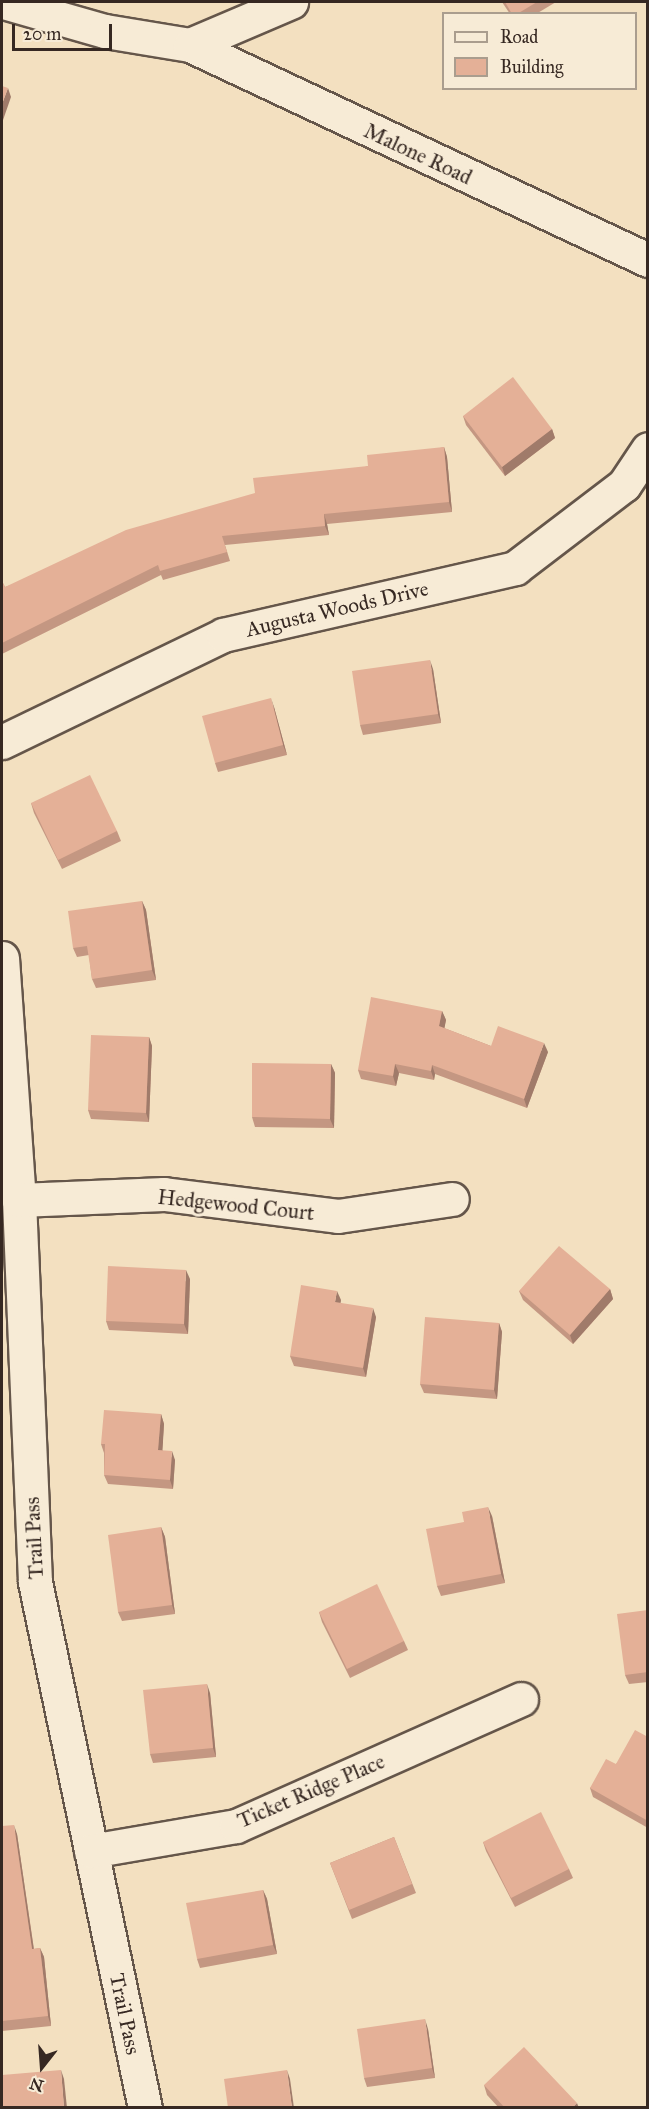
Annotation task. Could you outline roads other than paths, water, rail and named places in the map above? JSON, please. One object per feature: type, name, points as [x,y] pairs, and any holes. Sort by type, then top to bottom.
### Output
[{"type":"street","name":"Malone Road","points":[[3,2],[105,31],[190,45],[648,260]]},
{"type":"street","points":[[190,45],[291,2]]},
{"type":"street","name":"Augusta Woods Drive","points":[[2,742],[223,635],[515,567],[624,485],[648,448]]},
{"type":"street","name":"Trail Pass","points":[[2,958],[19,1200],[35,1582],[145,2108]]},
{"type":"street","name":"Hedgewood Court","points":[[19,1200],[164,1194],[338,1216],[453,1199]]},
{"type":"street","name":"Ticket Ridge Place","points":[[91,1851],[236,1826],[521,1699]]}]
